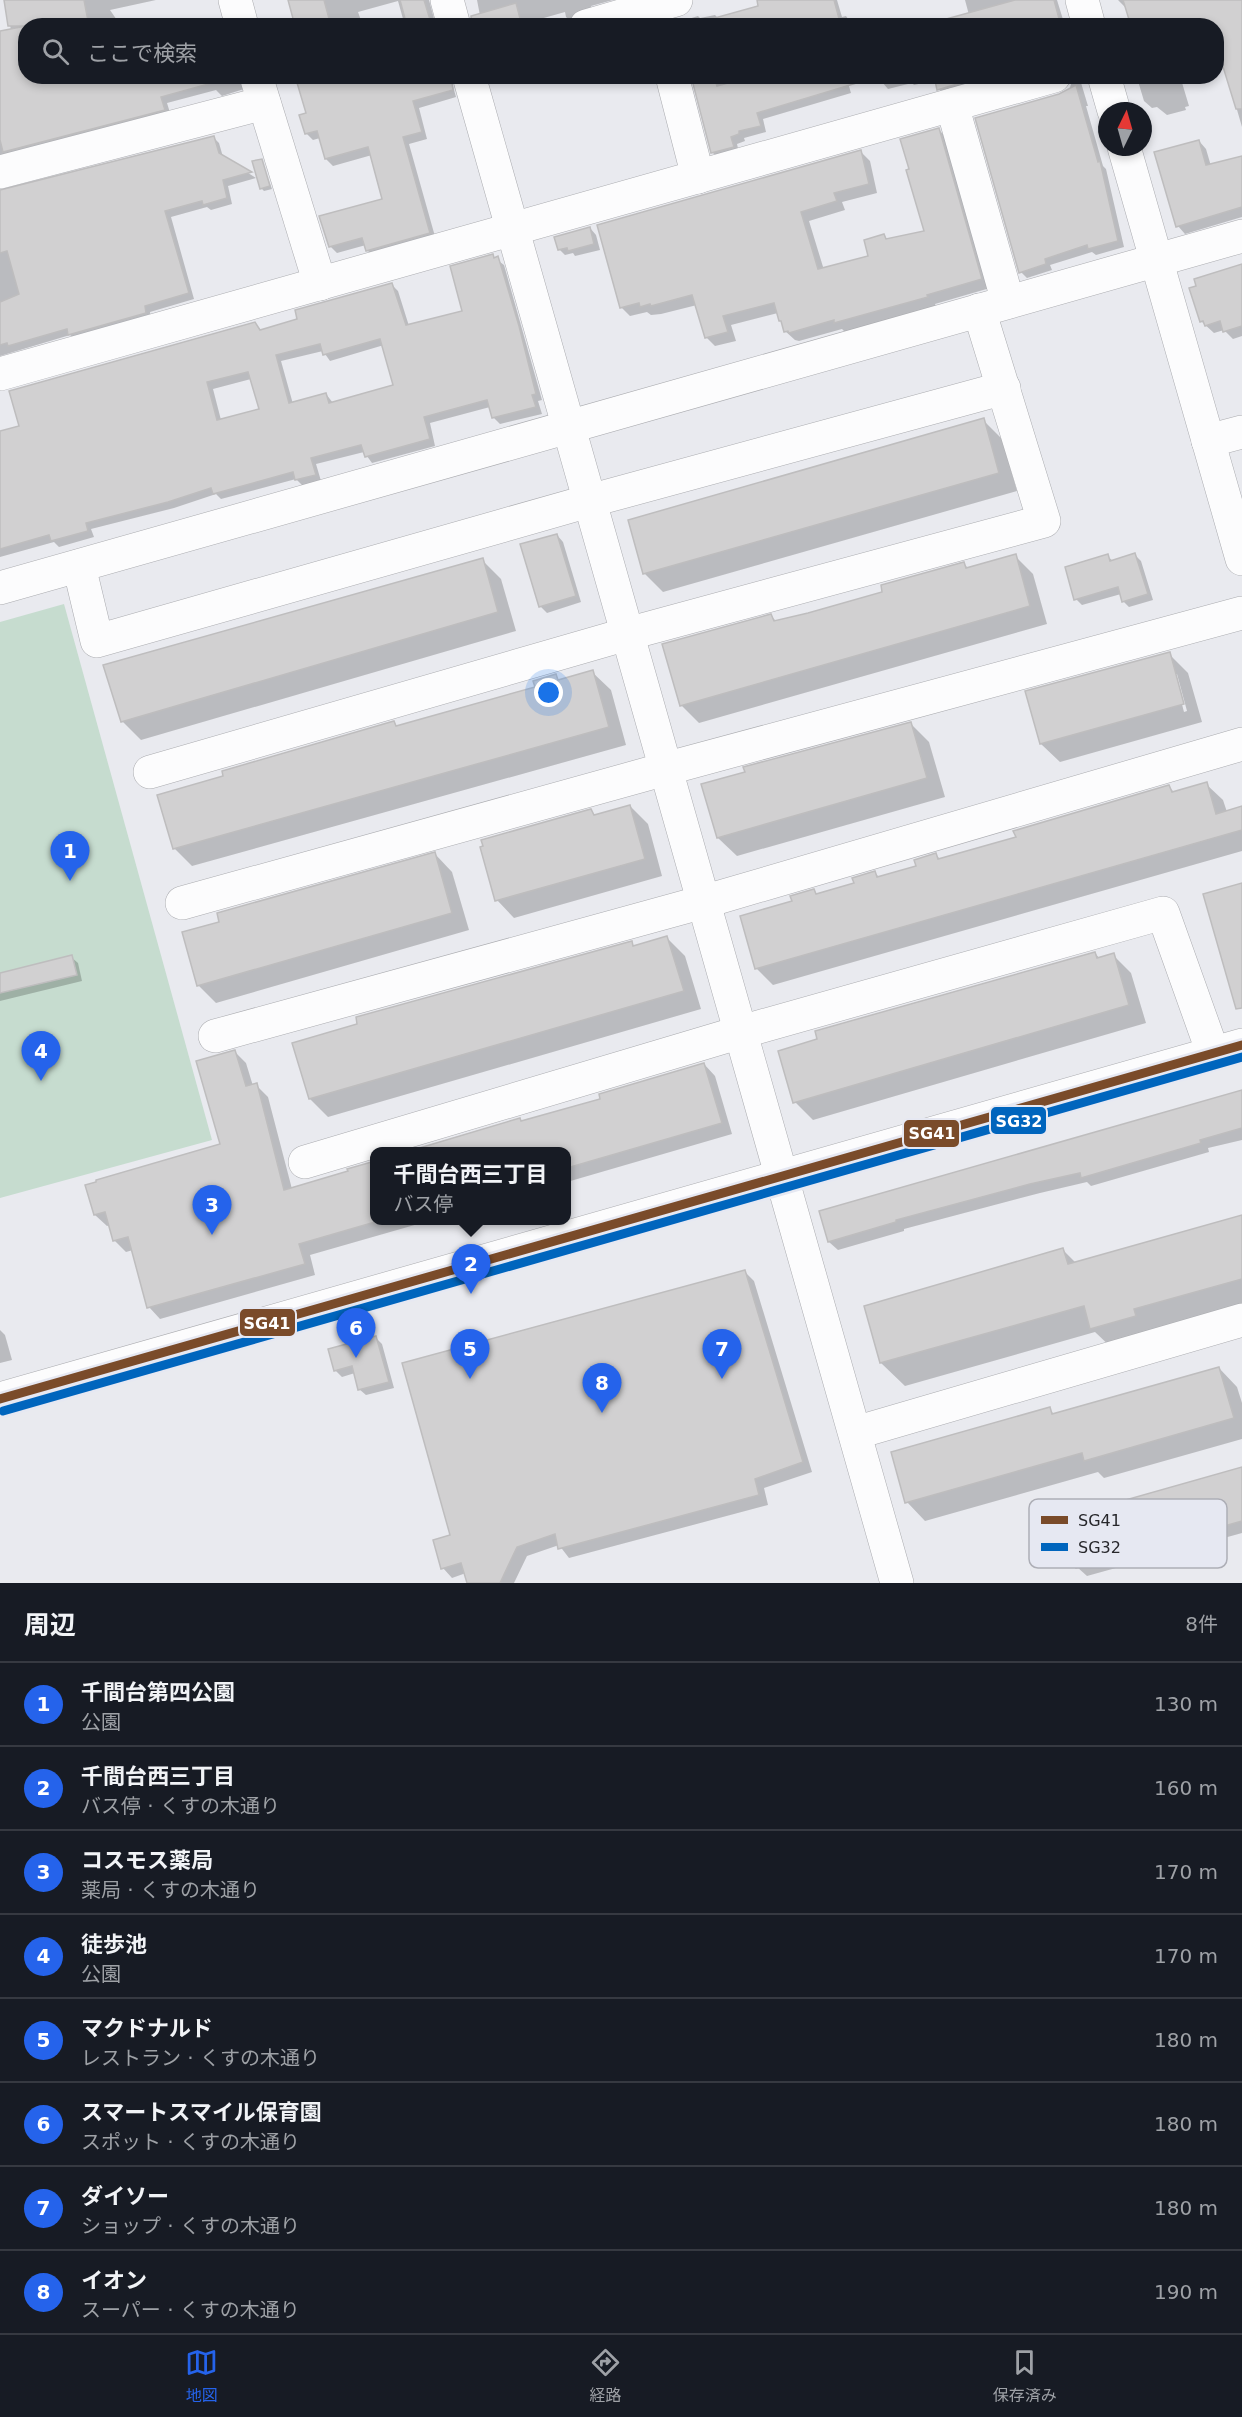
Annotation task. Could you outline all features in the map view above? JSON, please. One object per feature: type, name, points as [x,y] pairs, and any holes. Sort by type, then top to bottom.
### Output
[{"type":"street","points":[[236,0],[240,18]]},
{"type":"street","points":[[447,0],[452,18]]},
{"type":"street","points":[[1082,0],[1087,18]]},
{"type":"street","points":[[624,18],[663,10]]},
{"type":"street","points":[[471,84],[897,1583]]},
{"type":"street","points":[[674,84],[698,177]]},
{"type":"street","points":[[0,374],[1026,84]]},
{"type":"street","points":[[1106,84],[1111,102]]},
{"type":"street","points":[[0,172],[260,90],[320,284]]},
{"type":"street","points":[[150,772],[627,634],[1044,521],[1004,388],[994,306],[952,105]]},
{"type":"street","points":[[1127,156],[1242,559]]},
{"type":"street","points":[[0,588],[1242,236]]},
{"type":"street","points":[[79,566],[97,641],[589,501],[1004,388]]},
{"type":"street","points":[[1208,441],[1242,432]]},
{"type":"street","points":[[182,903],[1242,613]]},
{"type":"street","points":[[215,1036],[703,902],[1242,744]]},
{"type":"street","points":[[0,1399],[1228,1049],[1163,913],[741,1032],[305,1162]]},
{"type":"street","points":[[855,1433],[1242,1320]]},
{"type":"green space","points":[[64,604],[212,1140],[0,1198],[0,622]]},
{"type":"building","points":[[4,0],[84,0],[87,18],[18,18],[18,26],[8,26]]},
{"type":"building","points":[[288,0],[324,0],[329,18],[293,18]]},
{"type":"building","points":[[400,0],[424,0],[430,18],[405,18]]},
{"type":"building","points":[[757,0],[834,0],[839,18],[715,18],[758,6]]},
{"type":"building","points":[[1015,0],[1054,0],[1059,18],[950,18]]},
{"type":"building","points":[[1123,0],[1242,0],[1242,109],[1236,109],[1224,70],[1224,18],[1129,18]]},
{"type":"building","points":[[516,3],[520,18],[471,18],[471,16]]},
{"type":"building","points":[[18,28],[18,84],[208,84],[161,97],[165,110],[3,152],[0,140],[0,31]]},
{"type":"building","points":[[297,84],[452,84],[453,90],[413,101],[422,132],[403,137],[430,233],[366,251],[362,238],[329,247],[319,216],[382,199],[368,147],[325,159],[317,131],[305,134],[299,115],[306,113]]},
{"type":"building","points":[[693,84],[716,84],[717,86],[724,84],[853,84],[757,113],[761,126],[739,131],[739,134],[731,137],[734,147],[711,153]]},
{"type":"building","points":[[936,84],[957,84],[937,90]]},
{"type":"building","points":[[1076,85],[1098,162],[1100,161],[1118,241],[1088,249],[1087,245],[1045,259],[1046,264],[1019,273],[975,118],[1059,94]]},
{"type":"building","points":[[939,128],[982,279],[927,295],[928,297],[789,333],[784,332],[774,303],[723,316],[728,332],[705,338],[692,295],[651,306],[650,304],[640,307],[639,303],[620,308],[597,225],[861,150],[869,184],[834,193],[837,201],[801,212],[818,269],[868,256],[864,240],[884,234],[886,239],[924,231],[906,170],[909,169],[900,139]]},
{"type":"building","points":[[214,136],[219,153],[252,172],[223,180],[227,198],[203,205],[202,201],[165,211],[189,293],[145,306],[146,313],[68,335],[67,329],[8,346],[7,343],[0,345],[0,302],[19,294],[7,251],[0,253],[0,190]]},
{"type":"building","points":[[1199,140],[1206,165],[1242,156],[1242,207],[1176,227],[1154,152]]},
{"type":"building","points":[[262,159],[270,186],[260,189],[252,161]]},
{"type":"building","points":[[590,227],[594,244],[568,251],[567,248],[558,250],[554,237]]},
{"type":"building","points":[[493,254],[494,258],[498,256],[519,326],[536,394],[532,395],[536,407],[492,418],[487,400],[424,417],[430,439],[365,457],[361,445],[311,458],[316,475],[295,480],[293,472],[213,494],[211,488],[168,502],[86,523],[88,531],[51,541],[49,535],[0,549],[0,431],[19,426],[9,391],[255,322],[260,330],[297,319],[295,310],[392,283],[406,325],[462,311],[450,266]],"holes":[[[380,339],[393,385],[329,403],[326,393],[289,403],[276,355],[320,344],[323,355]],[[248,372],[259,409],[217,420],[207,382]]]},
{"type":"building","points":[[1242,264],[1242,326],[1223,332],[1220,321],[1205,326],[1203,321],[1200,322],[1189,288],[1196,286],[1194,279]]},
{"type":"building","points":[[984,418],[999,473],[643,574],[628,520]]},
{"type":"building","points":[[557,534],[576,596],[539,607],[520,544]]},
{"type":"building","points":[[1135,553],[1148,594],[1122,602],[1118,587],[1074,600],[1065,567],[1108,554],[1110,561]]},
{"type":"building","points":[[1016,554],[1030,606],[680,706],[662,644],[771,614],[774,621],[808,613],[882,592],[881,585],[964,562],[966,568]]},
{"type":"building","points":[[483,558],[498,612],[121,722],[103,665]]},
{"type":"building","points":[[1170,652],[1184,704],[1040,744],[1025,691]]},
{"type":"building","points":[[593,670],[609,727],[173,849],[157,795],[223,776],[222,771],[394,721],[396,726],[535,687],[533,681],[556,674],[558,680]]},
{"type":"building","points":[[911,722],[927,778],[717,838],[701,784],[745,772],[743,767]]},
{"type":"building","points":[[1207,782],[1216,814],[1242,806],[1242,830],[755,969],[740,916],[792,901],[790,896],[814,889],[816,894],[854,883],[852,878],[875,871],[877,877],[916,866],[914,860],[936,853],[938,859],[1016,837],[1013,831],[1169,785],[1172,792]]},
{"type":"building","points":[[630,805],[645,859],[495,901],[480,847],[483,846],[481,840],[591,809],[594,815]]},
{"type":"building","points":[[435,852],[452,913],[197,986],[182,932],[219,922],[217,913]]},
{"type":"building","points":[[1242,883],[1242,1008],[1236,1009],[1203,894]]},
{"type":"building","points":[[667,936],[684,991],[309,1099],[292,1043],[357,1024],[356,1017],[632,941],[633,946]]},
{"type":"building","points":[[1095,952],[1097,958],[1114,953],[1129,1005],[793,1103],[778,1051],[817,1039],[815,1031]]},
{"type":"building","points":[[72,955],[77,975],[0,993],[0,973]]},
{"type":"building","points":[[235,1050],[246,1086],[257,1083],[284,1190],[370,1162],[370,1223],[299,1244],[305,1264],[147,1308],[128,1237],[113,1241],[105,1212],[94,1215],[85,1185],[220,1144],[196,1061]]},
{"type":"building","points":[[704,1063],[722,1123],[571,1167],[571,1147],[423,1147],[520,1118],[521,1121],[600,1099],[599,1094]]},
{"type":"building","points":[[1242,1090],[1242,1128],[1200,1140],[1201,1143],[1081,1178],[1080,1173],[1030,1184],[896,1220],[896,1222],[828,1242],[819,1211]]},
{"type":"building","points":[[1242,1215],[1242,1279],[1134,1309],[1136,1316],[1090,1329],[1084,1306],[880,1363],[864,1306],[1063,1248],[1068,1264]]},
{"type":"building","points":[[745,1270],[803,1462],[755,1479],[759,1495],[558,1549],[555,1534],[517,1547],[500,1583],[467,1583],[461,1563],[441,1569],[433,1540],[450,1535],[402,1363]]},
{"type":"building","points":[[376,1336],[389,1382],[358,1390],[352,1366],[334,1371],[328,1349]]},
{"type":"building","points":[[1219,1367],[1234,1418],[1084,1461],[1082,1453],[905,1503],[891,1452],[1050,1407],[1052,1414]]},
{"type":"building","points":[[1242,1467],[1242,1521],[1227,1525],[1227,1499],[1129,1499]]},
{"type":"transit line","name":"SG41","points":[[0,1399],[1242,1045]]},
{"type":"transit line","name":"SG32","points":[[3,1411],[1242,1057]]},
{"type":"place","name":"千間台第四公園","points":[[70,881]]},
{"type":"place","name":"徒歩池","points":[[41,1081]]},
{"type":"place","name":"コスモス薬局","points":[[212,1235]]},
{"type":"place","name":"千間台西三丁目","points":[[471,1294]]},
{"type":"place","name":"スマートスマイル保育園","points":[[356,1358]]},
{"type":"place","name":"マクドナルド","points":[[470,1379]]},
{"type":"place","name":"ダイソー","points":[[722,1379]]},
{"type":"place","name":"イオン","points":[[602,1413]]}]
